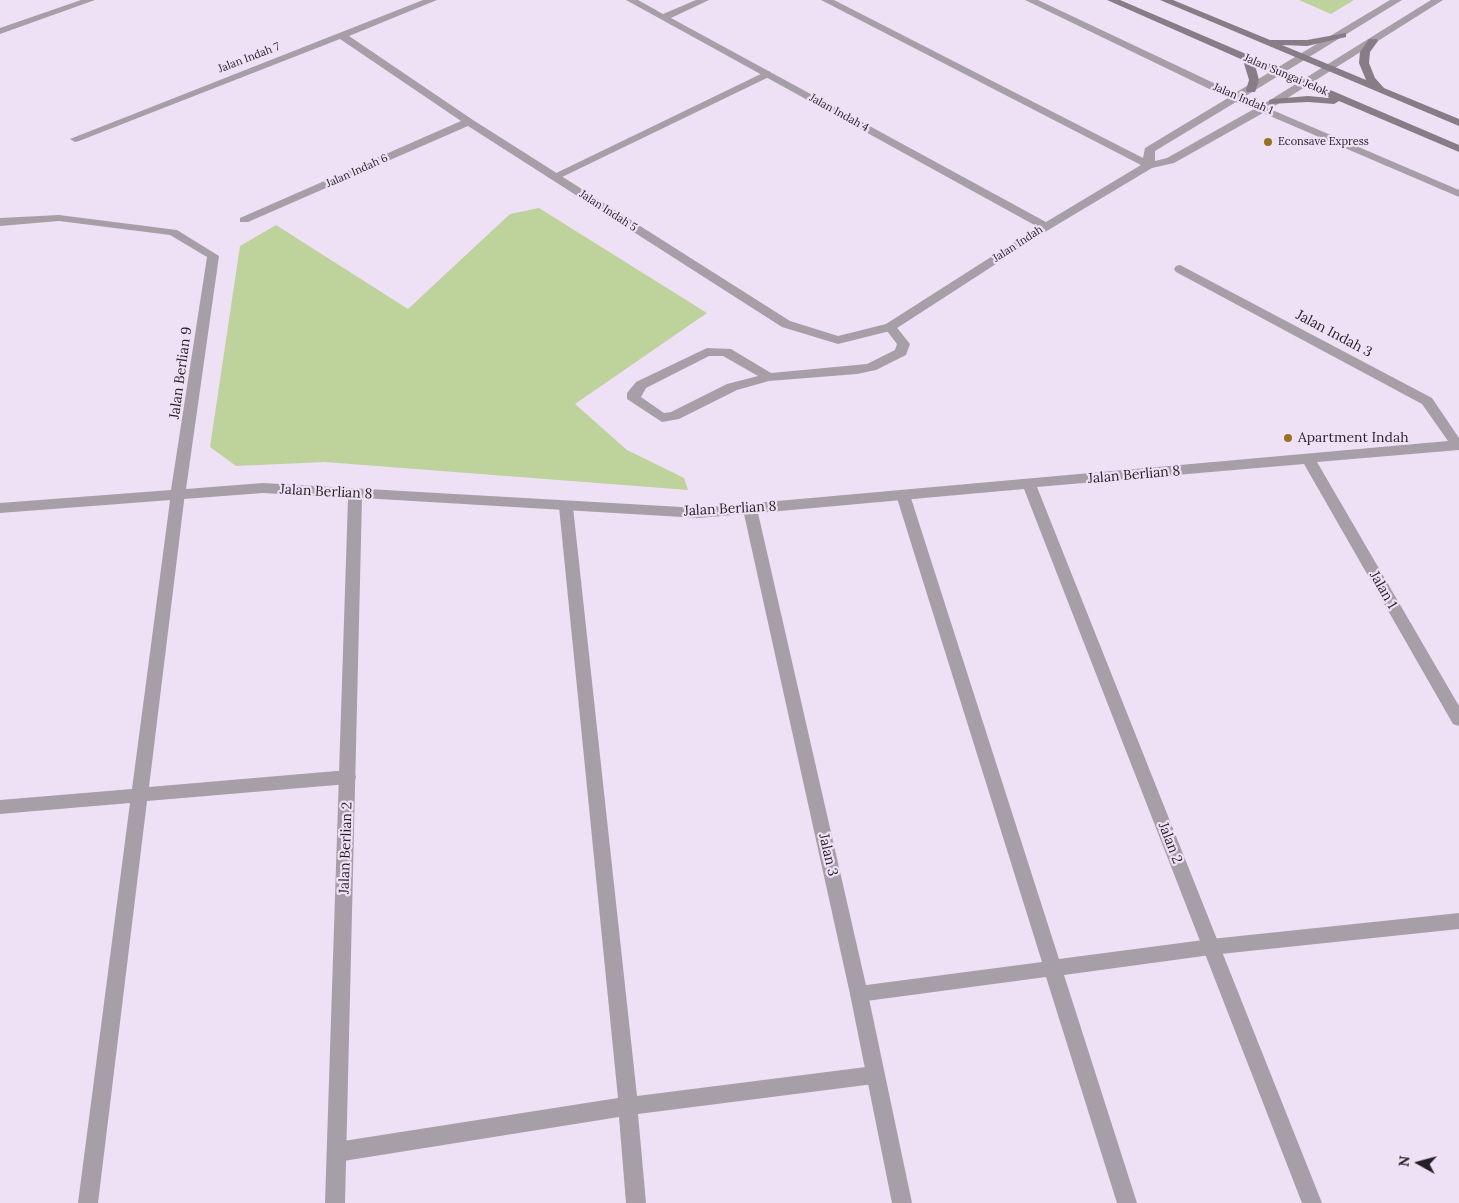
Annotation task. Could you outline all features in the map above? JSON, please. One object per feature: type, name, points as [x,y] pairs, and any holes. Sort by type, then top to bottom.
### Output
[{"type":"street","points":[[0,32],[90,0]]},
{"type":"street","name":"Jalan Indah 7","points":[[75,139],[432,0]]},
{"type":"street","name":"Jalan Indah 4","points":[[631,0],[1046,227]]},
{"type":"street","points":[[664,17],[704,0]]},
{"type":"street","points":[[826,0],[1149,165],[1149,150],[1397,0]]},
{"type":"street","name":"Jalan Indah 1","points":[[1030,0],[1237,98],[1268,105],[1459,194]]},
{"type":"street","name":"Jalan Sungai Jelok","points":[[1112,0],[1459,150]]},
{"type":"street","name":"Jalan Sungai Jelok","points":[[1165,0],[1459,123]]},
{"type":"street","name":"Jalan Indah","points":[[890,327],[1046,227],[1149,165],[1170,162],[1373,42],[1438,0]]},
{"type":"street","points":[[1386,7],[1412,16]]},
{"type":"street","name":"Jalan Indah 5","points":[[341,35],[469,122],[786,324],[838,340],[890,327]]},
{"type":"street","points":[[1265,41],[1307,43],[1342,35]]},
{"type":"street","points":[[1373,42],[1365,52],[1364,63],[1370,79],[1382,90]]},
{"type":"street","points":[[1248,59],[1254,80],[1251,90]]},
{"type":"street","points":[[554,177],[767,74]]},
{"type":"street","points":[[1268,105],[1308,99],[1348,102]]},
{"type":"street","name":"Jalan Indah 6","points":[[244,220],[469,122]]},
{"type":"street","name":"Jalan Berlian 9","points":[[0,222],[59,218],[173,232],[213,256],[178,493],[88,1203]]},
{"type":"street","name":"Jalan Indah 3","points":[[1180,269],[1427,401],[1458,445]]},
{"type":"street","points":[[769,376],[726,352],[707,352],[641,385],[634,393],[634,399],[662,418],[674,416],[732,387],[769,376],[857,370],[871,367],[901,352],[904,344],[890,327]]},
{"type":"street","name":"Jalan Berlian 8","points":[[0,508],[263,488],[566,507],[699,513],[1458,445]]},
{"type":"street","name":"Jalan 1","points":[[1308,459],[1454,702],[1459,720]]},
{"type":"street","name":"Jalan 2","points":[[1029,484],[1312,1203]]},
{"type":"street","name":"Jalan Berlian 2","points":[[336,1203],[355,494]]},
{"type":"street","points":[[903,495],[1127,1203]]},
{"type":"street","points":[[566,507],[628,1106],[636,1203]]},
{"type":"street","name":"Jalan 3","points":[[750,509],[859,994],[874,1075],[902,1203]]},
{"type":"street","points":[[0,807],[348,777]]},
{"type":"street","points":[[859,994],[1053,970],[1211,947],[1459,921]]},
{"type":"street","points":[[337,1152],[628,1106],[874,1075]]},
{"type":"green space","points":[[1299,0],[1354,0],[1331,14]]},
{"type":"green space","points":[[539,208],[707,313],[575,404],[627,450],[684,478],[688,490],[325,462],[236,466],[210,447],[240,246],[276,225],[408,309],[510,214]]},
{"type":"place","name":"Econsave Express","points":[[1268,142]]},
{"type":"place","name":"Apartment Indah","points":[[1288,438]]}]
